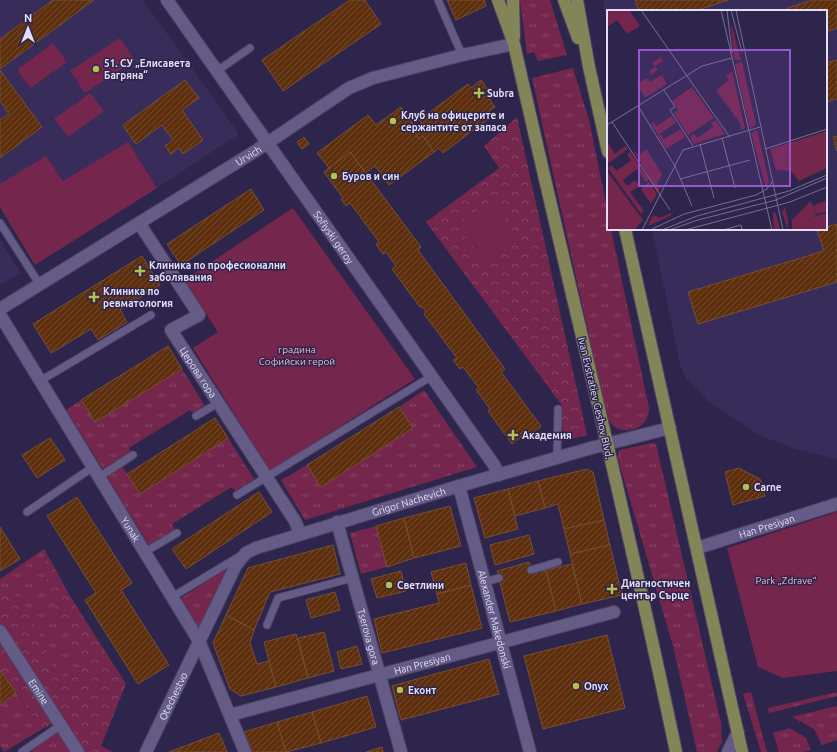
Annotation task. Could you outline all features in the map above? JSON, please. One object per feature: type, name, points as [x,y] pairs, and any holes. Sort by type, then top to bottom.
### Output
[{"type":"main road","name":"Ivan Evstratiev Geshov Blvd.","points":[[498,0],[514,44],[606,444],[645,601],[676,752]]},
{"type":"main road","name":"Ivan Evstratiev Geshov Blvd.","points":[[513,0],[514,44]]},
{"type":"main road","points":[[564,0],[589,67]]},
{"type":"main road","points":[[577,0],[589,67],[607,148]]},
{"type":"main road","points":[[625,230],[742,752]]},
{"type":"street","name":"Sofiyski geroy","points":[[167,0],[432,376],[494,465],[499,475]]},
{"type":"street","name":"Urvich","points":[[0,309],[268,143],[349,88],[373,78],[462,55],[514,44]]},
{"type":"street","name":"Церова гора","points":[[139,223],[199,315],[171,330],[295,521],[300,533]]},
{"type":"street","name":"Yunak","points":[[0,315],[199,641],[245,752]]},
{"type":"street","name":"Grigor Nachevich","points":[[246,553],[256,548],[300,533],[459,486],[606,444],[670,428]]},
{"type":"street","name":"Alexander Makedonski","points":[[459,486],[530,752]]},
{"type":"street","name":"Han Presiyan","points":[[697,548],[837,504]]},
{"type":"street","name":"Tserova gora","points":[[337,522],[378,674],[401,752]]},
{"type":"street","points":[[199,641],[236,565],[246,553]]},
{"type":"street","name":"Han Presiyan","points":[[230,715],[378,674],[614,612]]},
{"type":"street","name":"Emine","points":[[0,631],[78,752]]},
{"type":"street","name":"Otechestvo","points":[[146,752],[199,641]]},
{"type":"street","points":[[728,752],[738,732]]},
{"type":"lane","points":[[438,0],[462,55]]},
{"type":"lane","points":[[218,71],[250,48]]},
{"type":"lane","points":[[0,223],[40,284]]},
{"type":"lane","points":[[40,381],[151,315]]},
{"type":"lane","points":[[237,495],[432,376]]},
{"type":"lane","points":[[196,416],[218,403]]},
{"type":"lane","points":[[557,458],[558,409]]},
{"type":"lane","points":[[27,512],[96,472],[134,455]]},
{"type":"lane","points":[[145,552],[177,533]]},
{"type":"lane","points":[[172,596],[229,561],[246,553]]},
{"type":"lane","points":[[531,570],[558,562]]},
{"type":"lane","points":[[267,625],[278,598],[352,578]]},
{"type":"lane","points":[[484,582],[499,578]]},
{"type":"lane","points":[[22,752],[61,725]]},
{"type":"shaded area","name":"51. СУ „Елисавета Багряна“","points":[[0,0],[143,0],[239,134],[35,265],[0,207]]},
{"type":"shaded area","points":[[603,0],[837,0],[837,459],[796,449],[759,435],[709,402],[686,378],[680,365],[652,230],[827,230],[827,10],[607,10],[607,22]]},
{"type":"shaded area","points":[[0,240],[21,273],[0,285]]},
{"type":"green space","points":[[520,0],[550,0],[567,55],[538,61],[534,52],[527,54]]},
{"type":"green space","points":[[120,38],[135,60],[85,93],[70,71]]},
{"type":"green space","points":[[53,43],[67,62],[31,88],[17,70]]},
{"type":"green space","points":[[573,68],[589,120],[607,208],[607,230],[611,230],[649,408],[648,416],[644,423],[632,430],[618,428],[611,424],[607,417],[532,78]]},
{"type":"green space","points":[[90,93],[104,111],[68,137],[54,119]]},
{"type":"green space","points":[[517,117],[587,435],[563,441],[561,404],[426,222],[499,168],[484,146]]},
{"type":"green space","points":[[128,142],[157,188],[35,265],[0,207],[0,184],[46,156],[63,181]]},
{"type":"green space","points":[[492,200],[518,238],[484,262],[457,225]]},
{"type":"green space","name":"градина Софийски герой","points":[[293,208],[415,379],[270,471],[193,348],[218,332],[184,280]]},
{"type":"green space","points":[[182,369],[205,406],[193,413],[190,410],[129,448],[131,452],[103,469],[66,410],[81,400],[95,422]]},
{"type":"green space","points":[[424,390],[477,467],[305,520],[281,480],[307,465],[321,487],[413,428],[399,407]]},
{"type":"green space","points":[[228,438],[254,479],[235,491],[232,487],[172,524],[175,530],[150,546],[106,476],[122,466],[140,494]]},
{"type":"green space","points":[[652,443],[656,444],[721,723],[722,742],[717,752],[697,752],[673,646],[618,459],[618,452],[620,450]]},
{"type":"green space","name":"Park „Zdrave“","points":[[837,512],[837,671],[783,678],[758,667],[727,548]]},
{"type":"green space","points":[[376,526],[387,567],[361,574],[350,533]]},
{"type":"green space","points":[[44,549],[47,554],[45,558],[70,643],[82,670],[75,676],[63,677],[55,672],[44,646],[17,597],[0,590],[0,579]]},
{"type":"green space","points":[[47,554],[70,596],[126,684],[101,746],[113,752],[81,752],[0,625],[0,590],[17,597],[39,633],[55,672],[63,677],[75,676],[82,670],[62,627],[43,567]]},
{"type":"green space","points":[[230,566],[199,628],[181,598]]},
{"type":"green space","points":[[0,642],[54,723],[42,729],[0,670]]},
{"type":"green space","points":[[751,692],[767,752],[761,752],[743,694]]},
{"type":"green space","points":[[837,692],[837,696],[769,713],[768,708]]},
{"type":"green space","points":[[16,693],[42,729],[4,752],[0,746],[0,705]]},
{"type":"green space","points":[[837,706],[837,740],[822,745],[814,729],[792,717]]},
{"type":"green space","points":[[790,728],[806,738],[811,750],[803,752],[779,752],[773,733]]},
{"type":"green space","points":[[58,730],[72,752],[31,752]]},
{"type":"building","points":[[53,0],[94,0],[0,69],[0,39]]},
{"type":"building","points":[[350,0],[365,0],[381,24],[283,91],[262,60]]},
{"type":"building","points":[[447,0],[484,0],[486,6],[456,20]]},
{"type":"building","points":[[635,0],[728,0],[698,10],[639,10]]},
{"type":"building","points":[[813,0],[837,0],[837,28],[827,32],[827,10],[788,10],[787,8]]},
{"type":"building","points":[[837,60],[837,99],[827,102],[827,63]]},
{"type":"building","points":[[0,70],[42,127],[0,158],[0,120],[9,114],[0,101]]},
{"type":"building","points":[[185,80],[199,98],[182,110],[203,140],[183,154],[179,148],[171,154],[165,146],[173,140],[162,125],[136,144],[123,125]]},
{"type":"building","points":[[481,80],[488,90],[485,93],[495,107],[489,111],[492,116],[443,153],[439,148],[434,152],[423,136],[419,139],[413,130],[422,123],[419,120],[468,84],[471,88]]},
{"type":"building","points":[[401,107],[416,128],[413,130],[419,139],[423,136],[434,152],[389,185],[375,166],[365,173],[350,152],[329,168],[317,153],[368,115],[376,125]]},
{"type":"building","points":[[837,136],[837,151],[833,137]]},
{"type":"building","points":[[304,137],[309,144],[302,149],[297,142]]},
{"type":"building","points":[[350,152],[421,247],[418,250],[505,369],[501,372],[541,426],[531,434],[529,431],[512,444],[488,411],[490,409],[476,390],[479,388],[463,367],[460,369],[453,360],[457,358],[424,314],[426,312],[422,306],[420,307],[392,269],[396,266],[386,252],[383,254],[379,249],[376,244],[379,242],[350,203],[346,206],[341,199],[343,198],[324,172]]},
{"type":"building","points":[[251,189],[264,210],[181,265],[167,244]]},
{"type":"building","points":[[837,224],[837,282],[698,324],[688,292],[824,251],[817,230],[827,230],[827,227]]},
{"type":"building","points":[[142,256],[160,285],[120,310],[127,322],[98,340],[91,329],[51,353],[33,324]]},
{"type":"building","points":[[168,346],[182,369],[95,422],[81,400]]},
{"type":"building","points":[[399,407],[413,428],[321,487],[307,465]]},
{"type":"building","points":[[215,418],[228,438],[140,494],[127,474]]},
{"type":"building","points":[[50,438],[65,460],[37,478],[22,455]]},
{"type":"building","name":"Carne","points":[[739,468],[760,479],[765,496],[733,505],[725,472]]},
{"type":"building","points":[[587,469],[593,472],[604,520],[564,529],[558,504],[545,508],[538,481]]},
{"type":"building","points":[[538,481],[545,508],[515,516],[508,489]]},
{"type":"building","points":[[508,489],[518,529],[485,538],[474,498]]},
{"type":"building","points":[[259,492],[272,512],[186,569],[172,549]]},
{"type":"building","points":[[77,497],[132,583],[121,590],[169,665],[138,684],[85,600],[96,593],[47,516]]},
{"type":"building","points":[[450,506],[461,546],[414,558],[404,518]]},
{"type":"building","points":[[404,518],[414,558],[387,567],[376,526]]},
{"type":"building","points":[[604,520],[610,545],[570,554],[564,529]]},
{"type":"building","points":[[0,527],[20,559],[0,571]]},
{"type":"building","points":[[529,535],[534,554],[495,565],[490,545]]},
{"type":"building","points":[[333,545],[340,574],[270,592],[254,630],[226,615],[248,568]]},
{"type":"building","points":[[610,545],[622,595],[582,604],[570,554]]},
{"type":"building","points":[[529,562],[532,573],[546,570],[556,611],[510,622],[497,571]]},
{"type":"building","points":[[466,563],[471,585],[437,594],[431,572]]},
{"type":"building","points":[[572,564],[582,604],[556,611],[546,570]]},
{"type":"building","name":"Светлини","points":[[401,571],[406,591],[377,598],[371,579]]},
{"type":"building","points":[[471,585],[482,628],[382,653],[374,619],[439,603],[437,594]]},
{"type":"building","points":[[335,592],[340,610],[311,618],[306,600]]},
{"type":"building","points":[[226,615],[254,630],[250,643],[257,664],[269,661],[276,687],[241,696],[230,689],[213,643]]},
{"type":"building","points":[[324,632],[334,671],[308,678],[298,638]]},
{"type":"building","points":[[296,634],[308,678],[276,687],[264,642]]},
{"type":"building","name":"Onyx","points":[[607,635],[625,708],[543,729],[524,656]]},
{"type":"building","points":[[357,646],[362,664],[341,669],[337,652]]},
{"type":"building","points":[[489,659],[499,694],[401,720],[392,686]]},
{"type":"building","points":[[0,670],[16,693],[0,705]]},
{"type":"building","points":[[367,696],[376,727],[321,743],[312,712]]},
{"type":"building","points":[[312,712],[321,743],[286,752],[277,722]]},
{"type":"building","points":[[277,722],[286,752],[252,752],[244,732]]},
{"type":"building","points":[[219,733],[227,752],[179,752],[177,749]]},
{"type":"building","points":[[382,747],[383,752],[366,752]]},
{"type":"building","points":[[177,749],[179,752],[169,752]]},
{"type":"place","name":"51. СУ „Елисавета Багряна“","points":[[96,69]]},
{"type":"place","name":"Subra","points":[[479,93]]},
{"type":"place","name":"Клуб на офицерите и сержантите от запаса","points":[[393,121]]},
{"type":"place","name":"Буров и син","points":[[334,176]]},
{"type":"place","name":"Клиника по професионални заболявания","points":[[140,271]]},
{"type":"place","name":"Клиника по ревматология","points":[[94,297]]},
{"type":"place","name":"Академия","points":[[513,435]]},
{"type":"place","name":"Carne","points":[[746,487]]},
{"type":"place","name":"Светлини","points":[[389,585]]},
{"type":"place","name":"Диагностичен център Сърце","points":[[612,589]]},
{"type":"place","name":"Onyx","points":[[576,686]]},
{"type":"place","name":"Еконт","points":[[400,690]]}]
